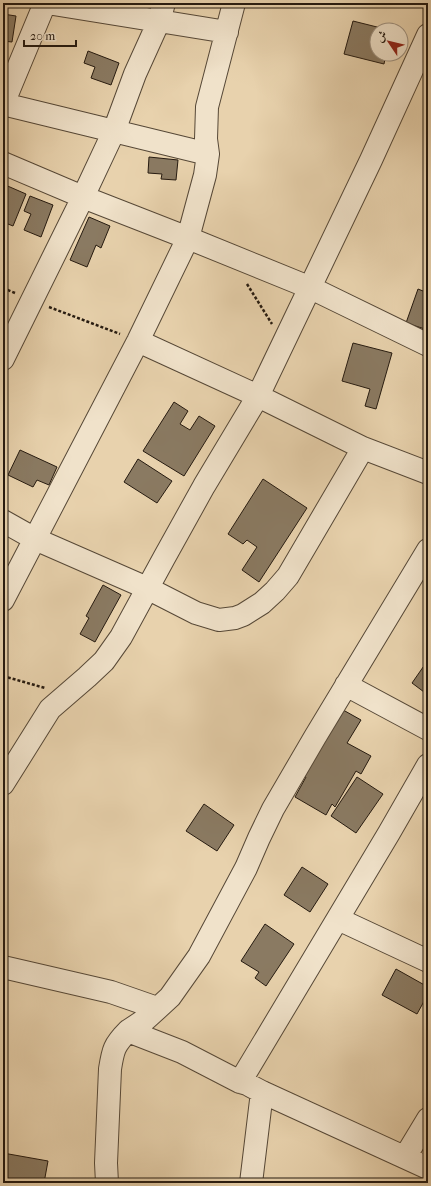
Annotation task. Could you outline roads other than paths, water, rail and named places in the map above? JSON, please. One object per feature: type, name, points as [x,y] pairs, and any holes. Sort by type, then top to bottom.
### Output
[{"type":"street","points":[[208,154],[3,104],[46,3],[161,12],[227,32]]},
{"type":"street","points":[[3,600],[138,341],[188,238],[205,175],[208,154],[206,139],[206,107],[234,3]]},
{"type":"street","points":[[3,359],[114,131],[135,74],[161,12]]},
{"type":"street","points":[[3,784],[50,709],[87,678],[104,661],[122,637],[147,588],[204,486],[258,396],[371,160],[428,34]]},
{"type":"street","points":[[3,163],[83,197],[310,288],[428,345]]},
{"type":"street","points":[[138,341],[258,396],[363,448],[428,473]]},
{"type":"street","points":[[3,521],[34,539],[147,588],[196,613],[219,620],[235,618],[243,615],[262,603],[288,576],[363,448]]},
{"type":"street","points":[[107,1183],[110,1069],[114,1048],[119,1040],[128,1031],[146,1019],[170,998],[199,956],[246,868],[273,809],[428,550]]},
{"type":"street","points":[[346,685],[428,729]]},
{"type":"street","points":[[240,1082],[427,768]]},
{"type":"street","points":[[338,919],[428,961]]},
{"type":"street","points":[[3,967],[111,992],[157,1008]]},
{"type":"street","points":[[128,1031],[182,1052],[240,1082],[428,1168]]},
{"type":"street","points":[[251,1183],[262,1092]]},
{"type":"street","points":[[406,1157],[428,1119]]}]
